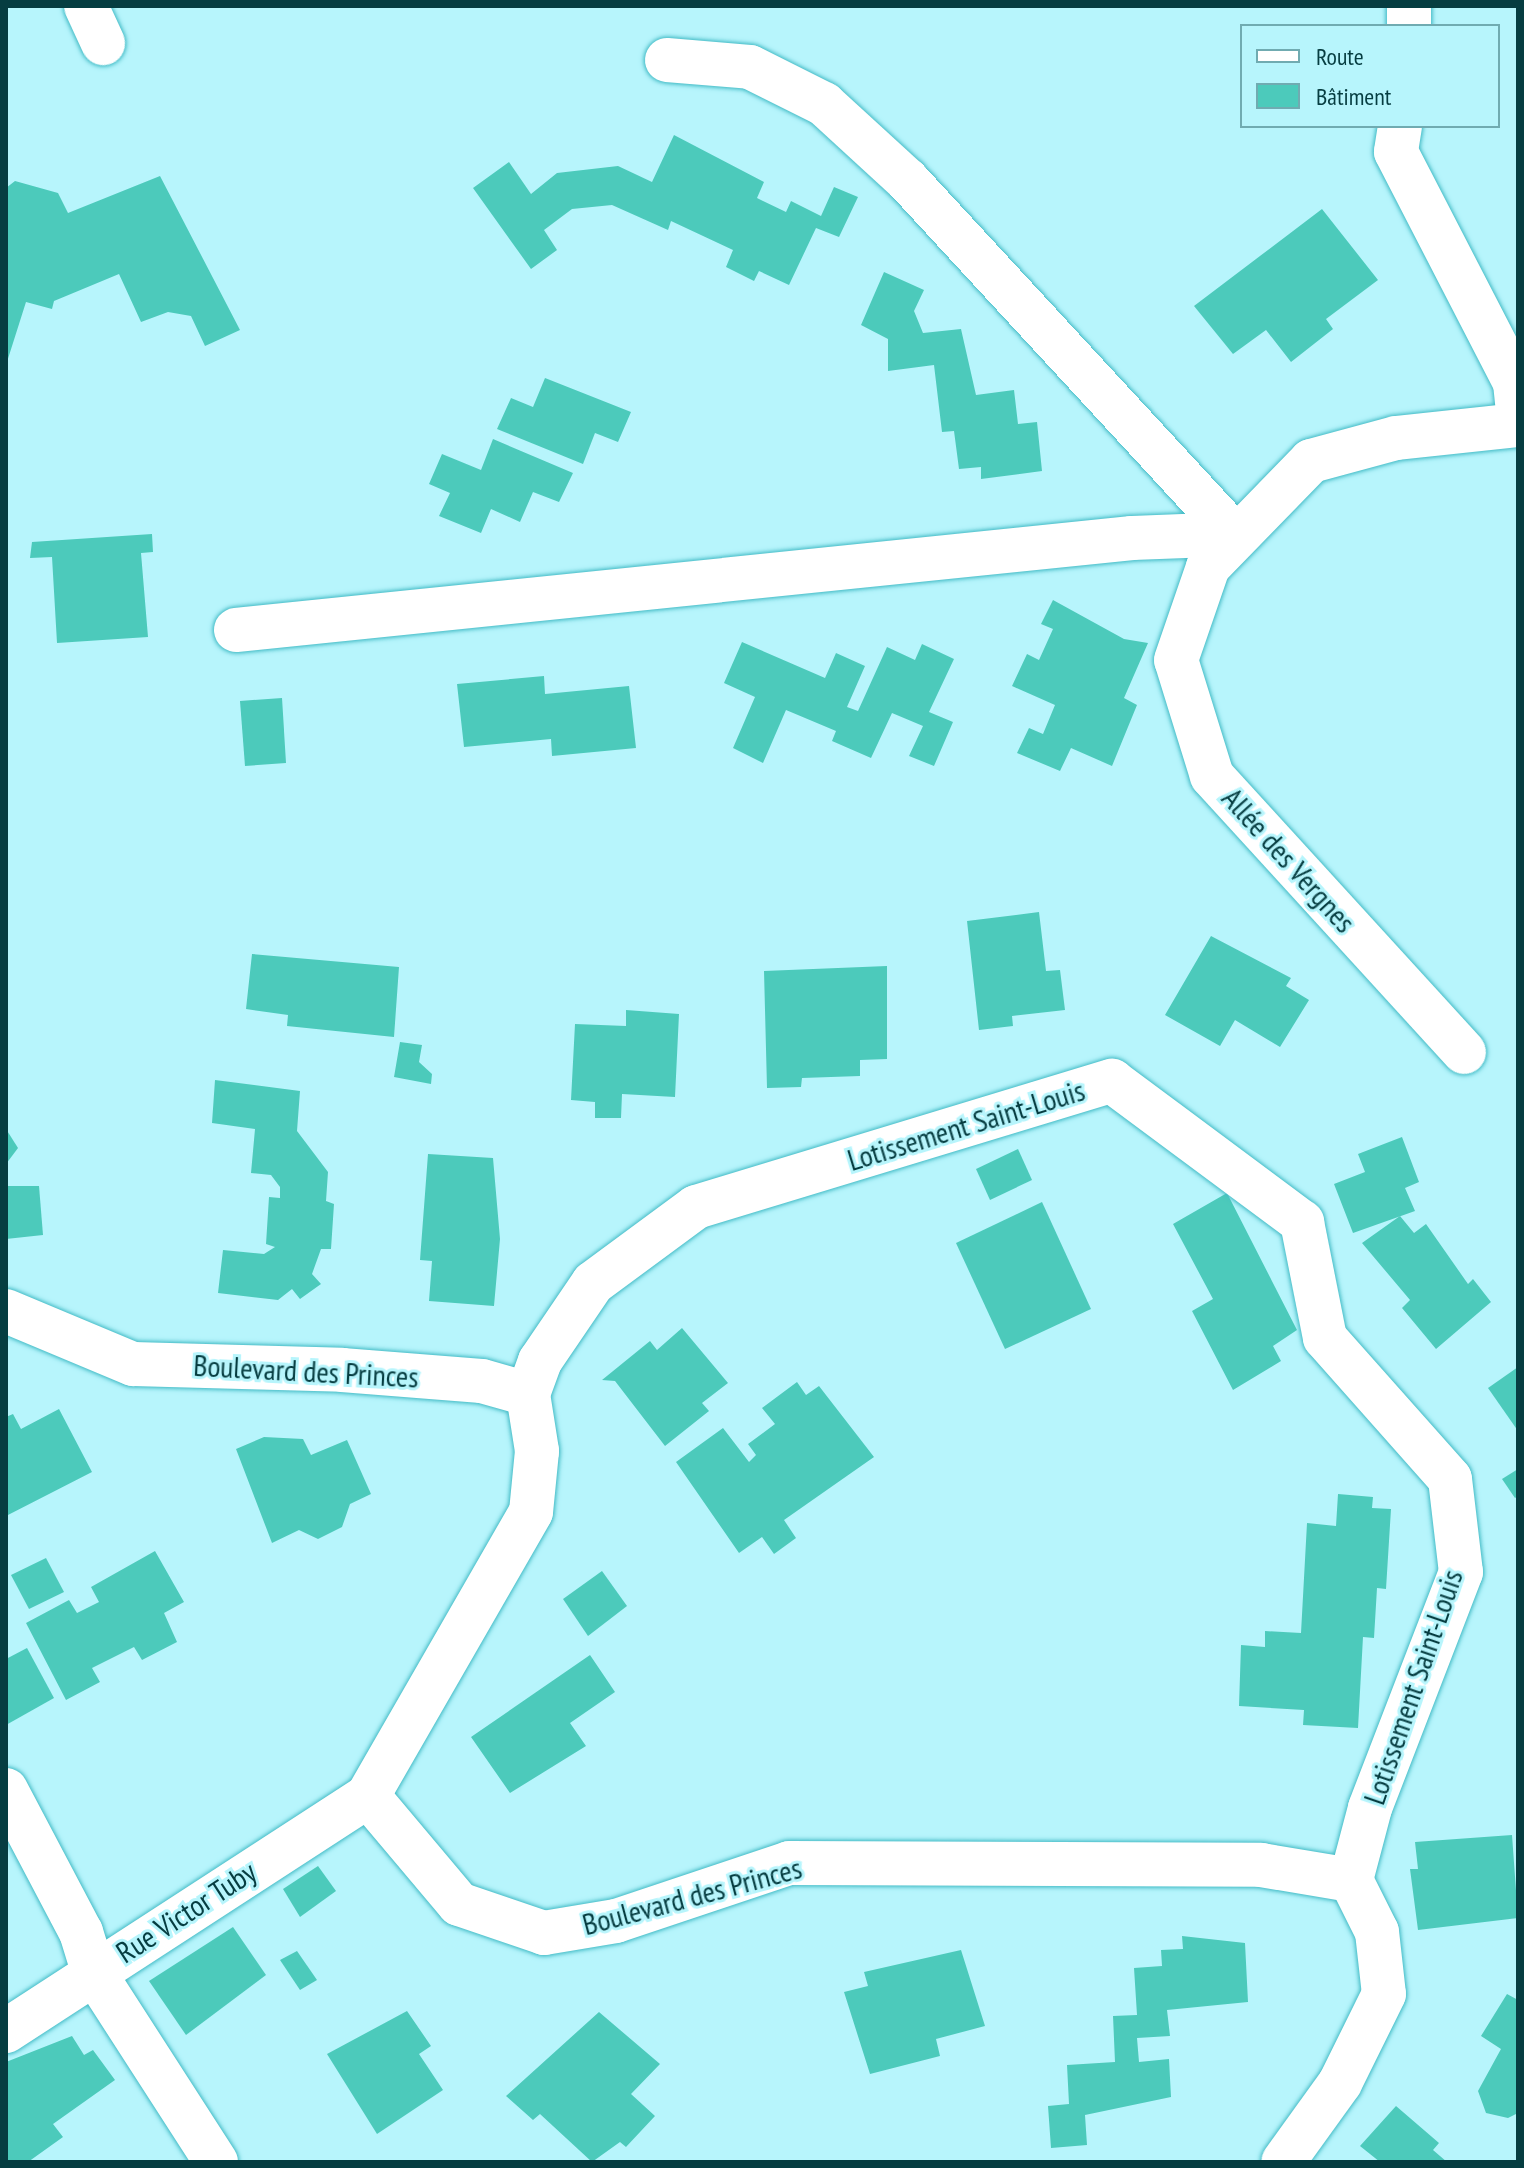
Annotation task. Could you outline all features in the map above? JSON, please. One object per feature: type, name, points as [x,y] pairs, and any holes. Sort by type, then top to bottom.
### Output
[{"type":"street","points":[[667,60],[750,67],[824,104],[928,203],[1234,534]]},
{"type":"street","points":[[1400,128],[1396,152],[1515,383],[1518,411]]},
{"type":"street","name":"Allée des Vergnes","points":[[1464,1052],[1212,776],[1176,660],[1208,567],[1234,534],[1311,461],[1396,438],[1518,425]]},
{"type":"street","points":[[236,630],[1132,538],[1234,534]]},
{"type":"street","name":"Lotissement Saint-Louis","points":[[528,1394],[540,1361],[593,1283],[696,1207],[1112,1081],[1302,1222],[1325,1338],[1450,1479],[1461,1572],[1370,1808],[1351,1880]]},
{"type":"street","name":"Boulevard des Princes","points":[[6,1311],[133,1364],[342,1370],[482,1381],[528,1394]]},
{"type":"street","points":[[368,1796],[531,1512],[537,1451],[528,1394]]},
{"type":"street","points":[[6,1790],[81,1932],[93,1971],[216,2162]]},
{"type":"street","name":"Boulevard des Princes","points":[[368,1796],[459,1904],[544,1933],[616,1921],[789,1863],[1261,1865],[1351,1880]]},
{"type":"street","name":"Rue Victor Tuby","points":[[6,2031],[93,1971],[368,1796]]},
{"type":"street","points":[[1283,2162],[1340,2083],[1384,1994],[1377,1932],[1351,1880]]},
{"type":"building","points":[[674,135],[764,182],[757,198],[786,212],[791,201],[821,216],[834,187],[858,197],[839,237],[816,228],[789,285],[759,271],[754,281],[726,267],[733,250],[671,221],[668,230],[612,205],[572,209],[544,230],[557,250],[531,269],[473,188],[509,162],[531,194],[557,173],[618,166],[652,182]]},
{"type":"building","points":[[160,176],[240,330],[205,346],[191,316],[168,312],[141,322],[119,274],[54,301],[52,309],[26,302],[6,365],[6,188],[15,181],[58,193],[68,213]]},
{"type":"building","points":[[1322,209],[1378,280],[1326,319],[1333,329],[1291,362],[1266,330],[1233,354],[1194,306]]},
{"type":"building","points":[[884,272],[924,290],[914,311],[923,333],[961,329],[976,395],[1014,390],[1018,424],[1037,422],[1042,471],[981,479],[981,467],[959,469],[954,431],[942,432],[934,365],[888,371],[888,339],[861,325]]},
{"type":"building","points":[[545,378],[631,412],[618,442],[595,433],[583,464],[497,429],[511,398],[533,407]]},
{"type":"building","points":[[493,439],[573,473],[559,502],[533,492],[520,522],[491,509],[481,533],[439,516],[450,493],[429,484],[442,454],[481,470]]},
{"type":"building","points":[[152,534],[153,552],[141,553],[148,637],[57,643],[52,557],[30,558],[32,542]]},
{"type":"building","points":[[1053,600],[1124,639],[1148,643],[1124,698],[1137,705],[1112,766],[1071,748],[1060,771],[1017,753],[1029,728],[1043,734],[1055,705],[1012,686],[1027,654],[1039,660],[1053,629],[1041,624]]},
{"type":"building","points":[[742,642],[825,678],[836,653],[865,666],[847,707],[858,711],[887,647],[915,660],[922,644],[954,659],[929,712],[953,722],[934,766],[909,756],[923,726],[892,713],[871,758],[832,741],[836,731],[786,710],[763,763],[733,748],[755,697],[724,683]]},
{"type":"building","points":[[544,676],[545,694],[629,686],[636,748],[552,756],[551,739],[464,747],[457,684]]},
{"type":"building","points":[[282,698],[286,763],[245,766],[240,701]]},
{"type":"building","points":[[1039,912],[1046,971],[1060,970],[1065,1010],[1012,1016],[1013,1026],[979,1030],[967,921]]},
{"type":"building","points":[[1211,936],[1291,978],[1286,986],[1309,1000],[1280,1047],[1235,1020],[1220,1046],[1165,1015]]},
{"type":"building","points":[[252,954],[399,967],[394,1037],[287,1026],[288,1015],[246,1009]]},
{"type":"building","points":[[887,966],[887,1059],[860,1060],[860,1076],[802,1078],[801,1087],[767,1088],[764,971]]},
{"type":"building","points":[[626,1010],[679,1014],[675,1097],[622,1094],[621,1118],[595,1118],[595,1102],[571,1100],[575,1024],[626,1026]]},
{"type":"building","points":[[400,1042],[422,1045],[419,1062],[432,1074],[431,1084],[394,1077]]},
{"type":"building","points":[[215,1080],[300,1091],[297,1131],[328,1172],[326,1201],[334,1204],[331,1249],[321,1249],[312,1274],[321,1284],[300,1299],[292,1289],[278,1300],[218,1293],[223,1250],[264,1254],[275,1247],[266,1244],[269,1197],[280,1198],[280,1187],[271,1175],[251,1173],[255,1129],[212,1123]]},
{"type":"building","points":[[6,1129],[18,1148],[6,1164]]},
{"type":"building","points":[[1402,1137],[1419,1182],[1405,1188],[1415,1211],[1353,1233],[1334,1184],[1365,1172],[1358,1154]]},
{"type":"building","points":[[1018,1149],[1032,1180],[990,1200],[976,1169]]},
{"type":"building","points":[[428,1154],[493,1158],[500,1239],[494,1306],[429,1301],[432,1261],[420,1260]]},
{"type":"building","points":[[6,1186],[39,1186],[43,1235],[6,1239]]},
{"type":"building","points":[[1227,1193],[1297,1330],[1273,1346],[1281,1361],[1233,1390],[1192,1311],[1213,1299],[1173,1224]]},
{"type":"building","points":[[1042,1202],[1091,1309],[1005,1349],[956,1243]]},
{"type":"building","points":[[1400,1216],[1414,1233],[1426,1224],[1468,1284],[1473,1279],[1491,1302],[1436,1349],[1402,1308],[1410,1300],[1362,1243]]},
{"type":"building","points":[[682,1328],[728,1383],[702,1403],[709,1411],[665,1446],[615,1381],[602,1380],[650,1341],[657,1350]]},
{"type":"building","points":[[1518,1367],[1518,1431],[1488,1388]]},
{"type":"building","points":[[797,1382],[806,1395],[819,1386],[874,1457],[784,1520],[796,1538],[774,1554],[762,1537],[739,1553],[676,1462],[723,1428],[749,1462],[756,1455],[748,1444],[775,1424],[762,1408]]},
{"type":"building","points":[[59,1409],[92,1472],[6,1516],[6,1417],[13,1414],[21,1429]]},
{"type":"building","points":[[264,1437],[303,1439],[311,1455],[347,1440],[371,1494],[350,1504],[342,1527],[318,1539],[299,1530],[272,1543],[236,1449]]},
{"type":"building","points":[[1518,1469],[1518,1496],[1515,1498],[1502,1479]]},
{"type":"building","points":[[1338,1494],[1373,1497],[1372,1508],[1391,1509],[1386,1589],[1377,1588],[1374,1638],[1363,1637],[1358,1728],[1303,1725],[1304,1710],[1239,1706],[1241,1645],[1265,1647],[1265,1631],[1301,1633],[1307,1523],[1336,1526]]},
{"type":"building","points":[[155,1551],[184,1602],[164,1613],[177,1642],[142,1660],[134,1647],[92,1668],[100,1682],[66,1700],[26,1623],[69,1600],[77,1613],[99,1602],[91,1587]]},
{"type":"building","points":[[46,1558],[64,1592],[29,1609],[11,1575]]},
{"type":"building","points":[[602,1571],[627,1606],[588,1636],[563,1599]]},
{"type":"building","points":[[27,1648],[54,1698],[6,1725],[6,1659]]},
{"type":"building","points":[[590,1655],[615,1692],[570,1723],[586,1746],[510,1793],[471,1737]]},
{"type":"building","points":[[1512,1835],[1518,1918],[1418,1930],[1410,1869],[1418,1869],[1415,1842]]},
{"type":"building","points":[[318,1866],[336,1891],[300,1917],[283,1889]]},
{"type":"building","points":[[233,1927],[266,1975],[186,2035],[149,1981]]},
{"type":"building","points":[[1182,1936],[1245,1943],[1248,2002],[1167,2010],[1170,2036],[1137,2038],[1139,2062],[1169,2059],[1171,2097],[1085,2115],[1087,2145],[1051,2148],[1048,2106],[1069,2104],[1067,2065],[1115,2062],[1113,2016],[1137,2015],[1134,1968],[1162,1966],[1161,1950],[1183,1949]]},
{"type":"building","points":[[961,1950],[985,2026],[936,2039],[940,2056],[870,2074],[844,1992],[868,1986],[864,1972]]},
{"type":"building","points":[[297,1951],[317,1980],[300,1990],[280,1960]]},
{"type":"building","points":[[1507,1994],[1518,2000],[1518,2113],[1508,2118],[1486,2113],[1478,2091],[1501,2049],[1481,2036]]},
{"type":"building","points":[[407,2011],[431,2046],[419,2054],[443,2090],[377,2134],[327,2054]]},
{"type":"building","points":[[599,2012],[660,2064],[631,2094],[655,2116],[626,2147],[620,2142],[592,2162],[540,2114],[533,2120],[506,2096]]},
{"type":"building","points":[[72,2036],[84,2055],[93,2050],[115,2080],[53,2124],[63,2137],[28,2162],[6,2162],[6,2062]]},
{"type":"building","points":[[1396,2106],[1439,2143],[1433,2150],[1447,2162],[1380,2162],[1360,2146]]}]
